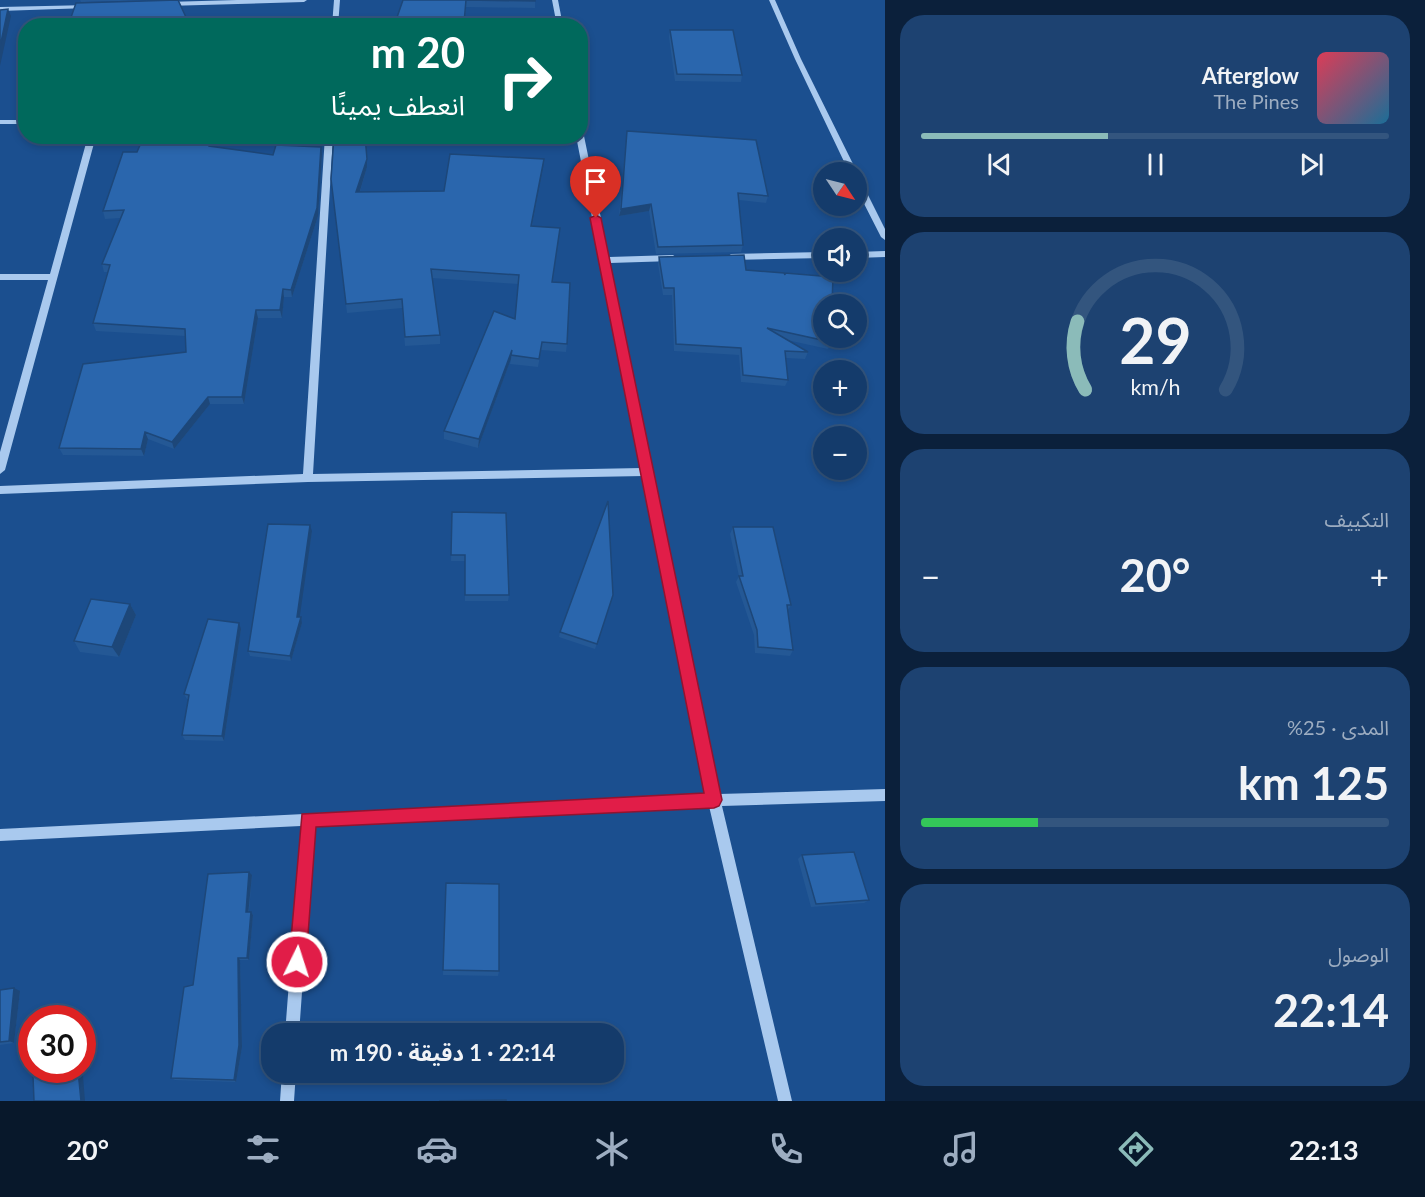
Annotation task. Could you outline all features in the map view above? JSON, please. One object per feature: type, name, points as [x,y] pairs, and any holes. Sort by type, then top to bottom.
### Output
[{"type":"street","points":[[152,4],[304,0]]},
{"type":"street","points":[[336,18],[337,0]]},
{"type":"street","points":[[555,0],[558,18]]},
{"type":"street","points":[[772,0],[848,162]]},
{"type":"street","points":[[0,9],[93,6]]},
{"type":"street","points":[[0,122],[18,122]]},
{"type":"street","points":[[0,470],[90,144]]},
{"type":"street","points":[[308,478],[328,144]]},
{"type":"street","points":[[581,144],[603,260],[714,800],[785,1101]]},
{"type":"street","points":[[867,201],[885,237]]},
{"type":"street","points":[[867,255],[885,254]]},
{"type":"street","points":[[719,257],[813,255]]},
{"type":"street","points":[[603,260],[684,258]]},
{"type":"street","points":[[0,277],[52,277]]},
{"type":"street","points":[[0,490],[308,478],[646,472]]},
{"type":"street","points":[[0,836],[714,800],[885,795]]},
{"type":"street","points":[[293,1023],[308,819]]},
{"type":"street","points":[[287,1101],[288,1083]]},
{"type":"building","points":[[178,0],[186,18],[71,18],[76,3]]},
{"type":"building","points":[[403,0],[466,0],[464,18],[397,18]]},
{"type":"building","points":[[466,0],[535,0],[535,1]]},
{"type":"building","points":[[8,9],[0,47],[0,10]]},
{"type":"building","points":[[670,30],[733,30],[742,75],[677,74]]},
{"type":"building","points":[[627,131],[756,140],[768,196],[738,193],[743,245],[658,247],[651,204],[621,209]]},
{"type":"building","points":[[140,144],[209,144],[209,146],[273,155],[276,145],[321,147],[317,208],[291,290],[283,289],[280,310],[256,310],[242,397],[208,397],[172,442],[145,432],[141,449],[59,448],[83,364],[186,352],[185,329],[93,323],[110,265],[102,264],[124,210],[103,211],[123,152],[137,152]]},
{"type":"building","points":[[333,144],[366,144],[367,159],[356,192],[444,191],[450,154],[544,159],[531,226],[560,228],[552,282],[570,283],[567,344],[542,342],[539,359],[511,355],[512,350],[479,439],[444,431],[494,311],[515,319],[519,275],[431,269],[440,335],[405,337],[402,299],[346,304],[331,179]]},
{"type":"building","points":[[744,255],[746,270],[784,273],[785,275],[785,273],[813,275],[813,282],[833,282],[832,294],[813,294],[813,338],[767,328],[808,352],[785,351],[788,380],[743,375],[741,348],[676,344],[674,288],[664,288],[659,257]]},
{"type":"building","points":[[608,501],[613,595],[597,644],[560,632]]},
{"type":"building","points":[[452,512],[506,513],[509,595],[465,595],[465,555],[451,555]]},
{"type":"building","points":[[268,524],[310,525],[297,617],[301,617],[290,656],[248,651]]},
{"type":"building","points":[[733,527],[773,527],[791,605],[787,605],[793,650],[758,647],[757,630],[739,576],[743,576]]},
{"type":"building","points":[[91,599],[130,604],[112,647],[74,641]]},
{"type":"building","points":[[208,619],[239,623],[222,736],[182,735],[189,695],[184,694]]},
{"type":"building","points":[[854,852],[869,900],[816,904],[802,855]]},
{"type":"building","points":[[249,872],[246,912],[251,912],[247,958],[238,958],[239,1045],[234,1080],[171,1078],[184,987],[193,985],[208,874]]},
{"type":"building","points":[[446,883],[499,884],[499,971],[443,970]]},
{"type":"building","points":[[14,988],[9,1041],[0,1042],[0,990]]},
{"type":"building","points":[[33,1083],[79,1083],[81,1101],[34,1101]]},
{"type":"building","points":[[506,1100],[506,1101],[439,1101]]},
{"type":"route","points":[[297,962],[308,819],[714,800],[596,218]]}]
